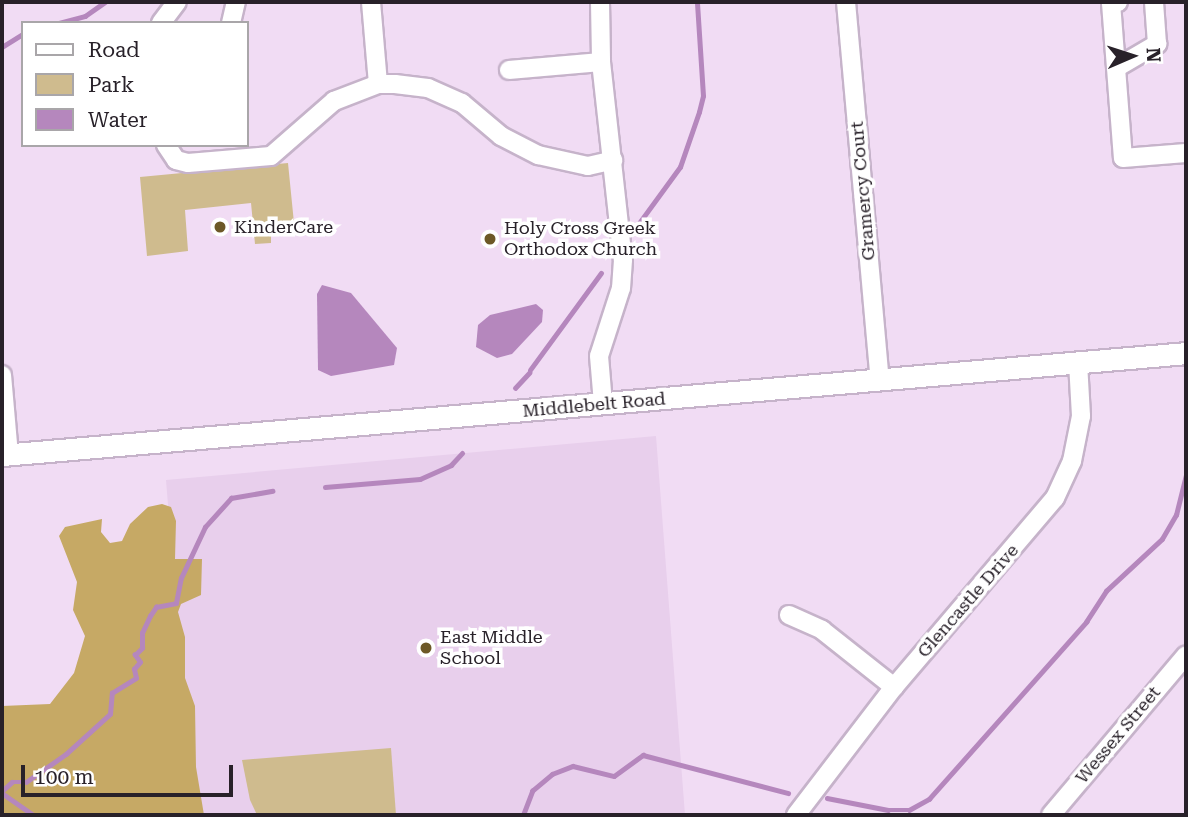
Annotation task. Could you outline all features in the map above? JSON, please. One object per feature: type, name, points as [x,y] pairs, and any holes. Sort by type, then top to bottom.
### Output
[{"type":"street","points":[[162,21],[177,2]]},
{"type":"street","points":[[231,21],[236,2]]},
{"type":"street","points":[[371,2],[378,84]]},
{"type":"street","points":[[600,2],[601,62],[623,260],[621,288],[599,356],[603,404]]},
{"type":"street","name":"Gramercy Court","points":[[846,2],[880,380]]},
{"type":"street","points":[[1118,2],[1111,2],[1123,158],[1186,153]]},
{"type":"street","points":[[1116,68],[1157,44],[1154,2]]},
{"type":"street","points":[[509,70],[601,62]]},
{"type":"street","points":[[167,147],[176,160],[188,163],[271,156],[317,112],[378,84],[439,93],[462,103],[501,136],[546,157],[588,166],[613,160]]},
{"type":"street","name":"Middlebelt Road","points":[[5,455],[1186,353]]},
{"type":"street","name":"Glencastle Drive","points":[[796,815],[894,687],[1055,498],[1072,461],[1082,416],[1078,363]]},
{"type":"street","points":[[2,375],[5,455]]},
{"type":"street","points":[[789,615],[822,629],[894,687]]},
{"type":"street","name":"Wessex Street","points":[[1051,815],[1186,655]]},
{"type":"shaded area","name":"East Middle School","points":[[656,436],[685,815],[193,815],[166,480]]},
{"type":"shaded area","points":[[162,504],[171,507],[176,521],[175,559],[202,559],[201,595],[181,604],[178,612],[185,637],[185,678],[195,706],[196,767],[204,815],[2,815],[2,706],[50,704],[74,673],[85,636],[73,610],[77,582],[59,536],[65,527],[102,519],[101,532],[110,543],[122,541],[130,524],[148,507]]},
{"type":"green space","points":[[288,163],[295,233],[271,235],[271,243],[255,244],[251,203],[185,210],[188,251],[147,256],[140,177]]},
{"type":"green space","points":[[391,748],[396,815],[257,815],[250,800],[242,760]]},
{"type":"water","points":[[322,285],[351,293],[397,348],[394,365],[331,376],[318,370],[317,294]]},
{"type":"water","points":[[536,304],[543,310],[542,322],[512,354],[497,358],[476,347],[478,325],[490,315]]},
{"type":"waterway","points":[[66,21],[85,16],[105,2]]},
{"type":"waterway","points":[[634,230],[680,167],[699,112],[703,96],[697,2]]},
{"type":"waterway","points":[[2,47],[21,35]]},
{"type":"waterway","points":[[530,370],[601,273]]},
{"type":"waterway","points":[[515,388],[529,373]]},
{"type":"waterway","points":[[325,487],[420,479],[451,465],[462,453]]},
{"type":"waterway","points":[[827,798],[888,810],[909,810],[929,799],[1086,622],[1106,591],[1162,539],[1176,515],[1186,475]]},
{"type":"waterway","points":[[2,791],[12,782],[26,782],[66,754],[110,714],[112,693],[136,678],[134,669],[140,662],[135,655],[142,648],[142,633],[150,616],[156,607],[176,603],[181,578],[205,527],[231,498],[272,491]]},
{"type":"waterway","points":[[523,815],[532,791],[552,774],[573,766],[614,776],[643,755],[788,793]]},
{"type":"waterway","points":[[2,793],[34,815]]},
{"type":"place","name":"KinderCare","points":[[220,227]]},
{"type":"place","name":"Holy Cross Greek Orthodox Church","points":[[490,239]]},
{"type":"place","name":"East Middle School","points":[[426,648]]}]
